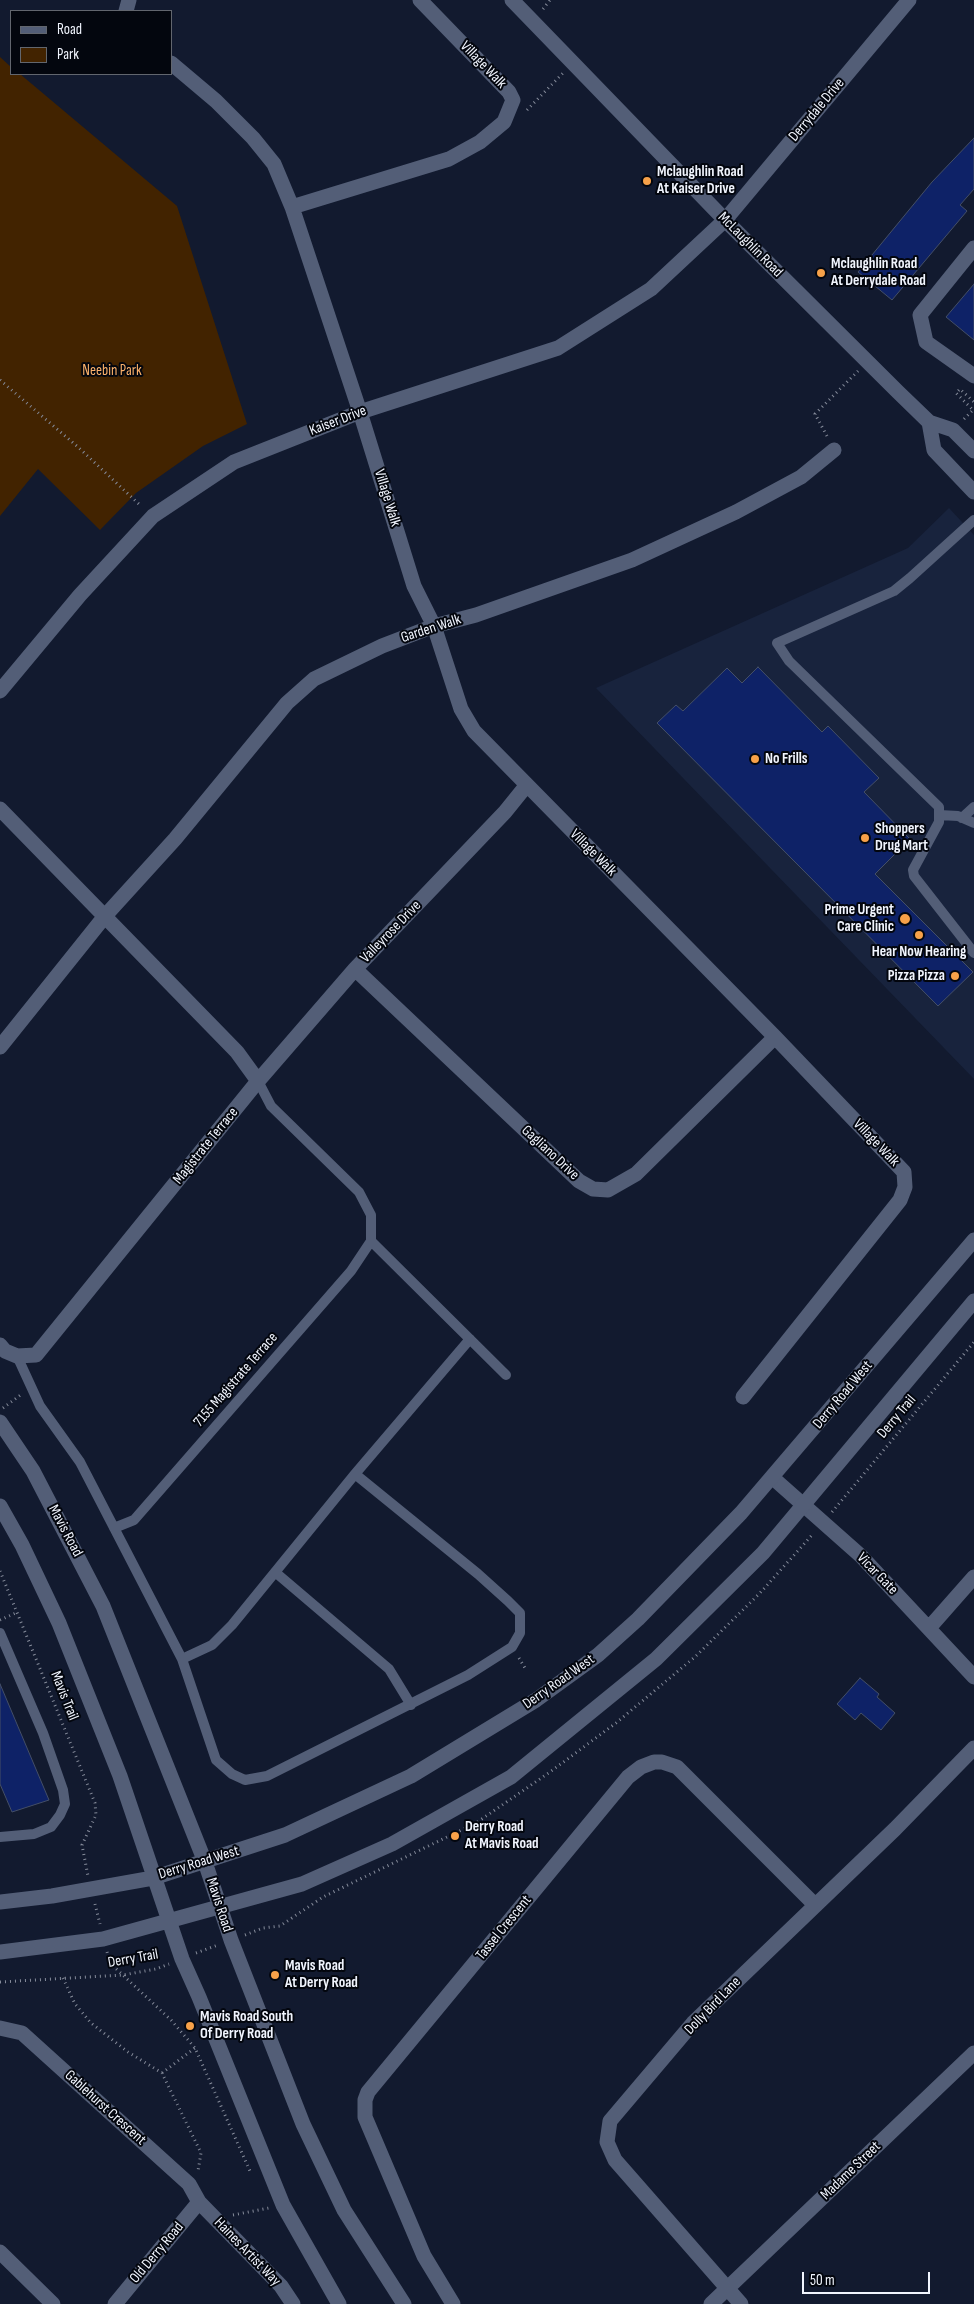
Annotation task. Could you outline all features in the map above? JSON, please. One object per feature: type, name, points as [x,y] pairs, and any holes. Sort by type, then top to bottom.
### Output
[{"type":"street","name":"Village Walk","points":[[292,208],[449,159],[480,142],[504,122],[513,100],[510,92],[420,0]]},
{"type":"street","name":"McLaughlin Road","points":[[512,0],[725,220],[867,362],[929,422],[953,430],[974,450]]},
{"type":"street","name":"Derrydale Drive","points":[[725,220],[909,0]]},
{"type":"street","name":"Village Walk","points":[[172,65],[216,100],[253,138],[274,164],[292,208],[360,412],[414,586],[434,626],[461,709],[474,731],[775,1037],[904,1172],[904,1187],[900,1200],[743,1397]]},
{"type":"street","name":"Kaiser Drive","points":[[0,691],[80,595],[152,516],[234,462],[360,412],[558,348],[651,288],[725,220]]},
{"type":"street","points":[[974,248],[920,315],[926,342],[974,376]]},
{"type":"street","points":[[929,422],[934,450],[974,492]]},
{"type":"street","name":"Garden Walk","points":[[105,916],[175,839],[287,703],[314,679],[382,646],[434,626],[476,615],[632,560],[736,512],[793,482],[834,450]]},
{"type":"street","name":"Valleyrose Drive","points":[[258,1081],[355,970],[505,812],[526,786]]},
{"type":"street","points":[[0,809],[237,1052],[258,1081]]},
{"type":"street","points":[[0,1046],[105,916]]},
{"type":"street","name":"Gagliano Drive","points":[[355,970],[579,1181],[593,1189],[608,1190],[636,1174],[775,1037]]},
{"type":"street","name":"Magistrate Terrace","points":[[17,1356],[36,1355],[258,1081]]},
{"type":"street","name":"Derry Road West","points":[[0,1902],[153,1878],[285,1835],[412,1776],[536,1700],[598,1655],[638,1619],[773,1478],[974,1240]]},
{"type":"street","points":[[0,1952],[103,1939],[302,1884],[392,1844],[511,1777],[656,1659],[763,1552],[974,1301]]},
{"type":"street","points":[[0,1346],[5,1351],[17,1356]]},
{"type":"street","name":"Mavis Road","points":[[0,1422],[33,1471],[103,1606],[205,1862],[231,1940],[303,2124],[344,2210],[404,2304]]},
{"type":"street","name":"Vicar Gate","points":[[773,1478],[861,1556],[974,1677]]},
{"type":"street","points":[[0,1506],[22,1545],[59,1623],[120,1776],[182,1959],[200,1998],[283,2205],[339,2304]]},
{"type":"street","points":[[929,1628],[974,1577]]},
{"type":"street","name":"Dolly Bird Lane","points":[[728,2289],[615,2160],[607,2142],[610,2121],[693,2023],[896,1829],[974,1748]]},
{"type":"street","name":"Tassel Crescent","points":[[453,2304],[420,2247],[365,2118],[365,2100],[368,2092],[628,1777],[641,1767],[654,1762],[662,1762],[677,1767],[815,1905]]},
{"type":"street","name":"Gablehurst Crescent","points":[[0,2028],[22,2033],[189,2184],[199,2202]]},
{"type":"street","name":"Madame Street","points":[[728,2289],[974,2053]]},
{"type":"street","name":"Old Derry Road","points":[[115,2304],[199,2202]]},
{"type":"street","name":"Haines Artist Way","points":[[199,2202],[281,2286],[292,2304]]},
{"type":"street","points":[[0,2252],[53,2304]]},
{"type":"street","points":[[711,2304],[728,2289],[741,2304]]},
{"type":"lane","points":[[974,520],[894,591],[777,643],[789,661],[938,807],[938,822],[913,870],[914,876],[974,953]]},
{"type":"lane","points":[[962,818],[974,807]]},
{"type":"lane","points":[[938,815],[962,818],[974,823]]},
{"type":"lane","points":[[258,1081],[271,1106],[359,1192],[371,1215],[371,1241],[506,1375]]},
{"type":"lane","name":"7155 Magistrate Terrace","points":[[114,1528],[134,1520],[351,1271],[371,1241]]},
{"type":"lane","points":[[182,1659],[212,1645],[232,1625],[355,1474],[470,1339]]},
{"type":"lane","points":[[17,1356],[40,1406],[80,1462],[182,1659],[216,1760],[232,1774],[245,1780],[267,1776],[468,1675],[512,1647],[520,1633],[520,1613],[478,1574],[355,1474]]},
{"type":"lane","points":[[275,1572],[389,1669],[411,1705]]},
{"type":"lane","points":[[0,1633],[42,1733],[65,1804],[51,1827],[34,1834],[0,1837]]},
{"type":"path","points":[[513,100],[525,112],[573,62]]},
{"type":"path","points":[[834,450],[814,414],[867,362]]},
{"type":"path","points":[[0,380],[78,446],[152,516]]},
{"type":"path","points":[[953,430],[972,410],[956,394],[960,389],[974,402]]},
{"type":"path","name":"Derry Trail","points":[[837,1507],[974,1342]]},
{"type":"path","name":"Mavis Trail","points":[[0,1572],[95,1803],[96,1815],[82,1845],[110,1963],[172,2020],[194,2048],[252,2174]]},
{"type":"path","points":[[0,1620],[18,1612]]},
{"type":"path","name":"Derry Trail","points":[[0,1982],[123,1975],[156,1969],[263,1928]]},
{"type":"path","points":[[63,1978],[75,2004],[90,2023],[128,2052],[162,2073],[201,2153],[199,2169],[189,2184]]},
{"type":"path","points":[[162,2073],[194,2048]]},
{"type":"path","points":[[264,2200],[273,2216]]},
{"type":"path","points":[[226,2216],[269,2208]]},
{"type":"shaded area","points":[[949,508],[974,535],[974,1079],[596,688],[908,548]]},
{"type":"green space","name":"Neebin Park","points":[[0,57],[10,66],[10,75],[21,75],[177,206],[247,424],[203,446],[136,493],[100,530],[38,469],[0,516]]},
{"type":"building","points":[[974,138],[974,189],[960,205],[967,211],[892,300],[858,272],[932,182]]},
{"type":"building","points":[[974,284],[974,340],[946,317]]},
{"type":"building","points":[[758,667],[822,732],[828,726],[879,778],[864,792],[910,839],[875,874],[973,972],[938,1006],[657,723],[676,705],[683,711],[727,668],[742,683]]},
{"type":"building","points":[[860,1678],[879,1694],[877,1697],[895,1713],[881,1730],[861,1713],[855,1720],[837,1704]]},
{"type":"building","points":[[0,1684],[49,1800],[12,1812],[0,1784]]},
{"type":"place","name":"Mclaughlin Road At Kaiser Drive","points":[[647,181]]},
{"type":"place","name":"Mclaughlin Road At Derrydale Road","points":[[821,273]]},
{"type":"place","name":"No Frills","points":[[755,759]]},
{"type":"place","name":"Shoppers Drug Mart","points":[[865,838]]},
{"type":"place","name":"Prime Urgent Care Clinic","points":[[905,919]]},
{"type":"place","name":"Hear Now Hearing","points":[[919,935]]},
{"type":"place","name":"Pizza Pizza","points":[[955,976]]},
{"type":"place","name":"Derry Road At Mavis Road","points":[[455,1836]]},
{"type":"place","name":"Mavis Road At Derry Road","points":[[275,1975]]},
{"type":"place","name":"Mavis Road South Of Derry Road","points":[[190,2026]]}]
